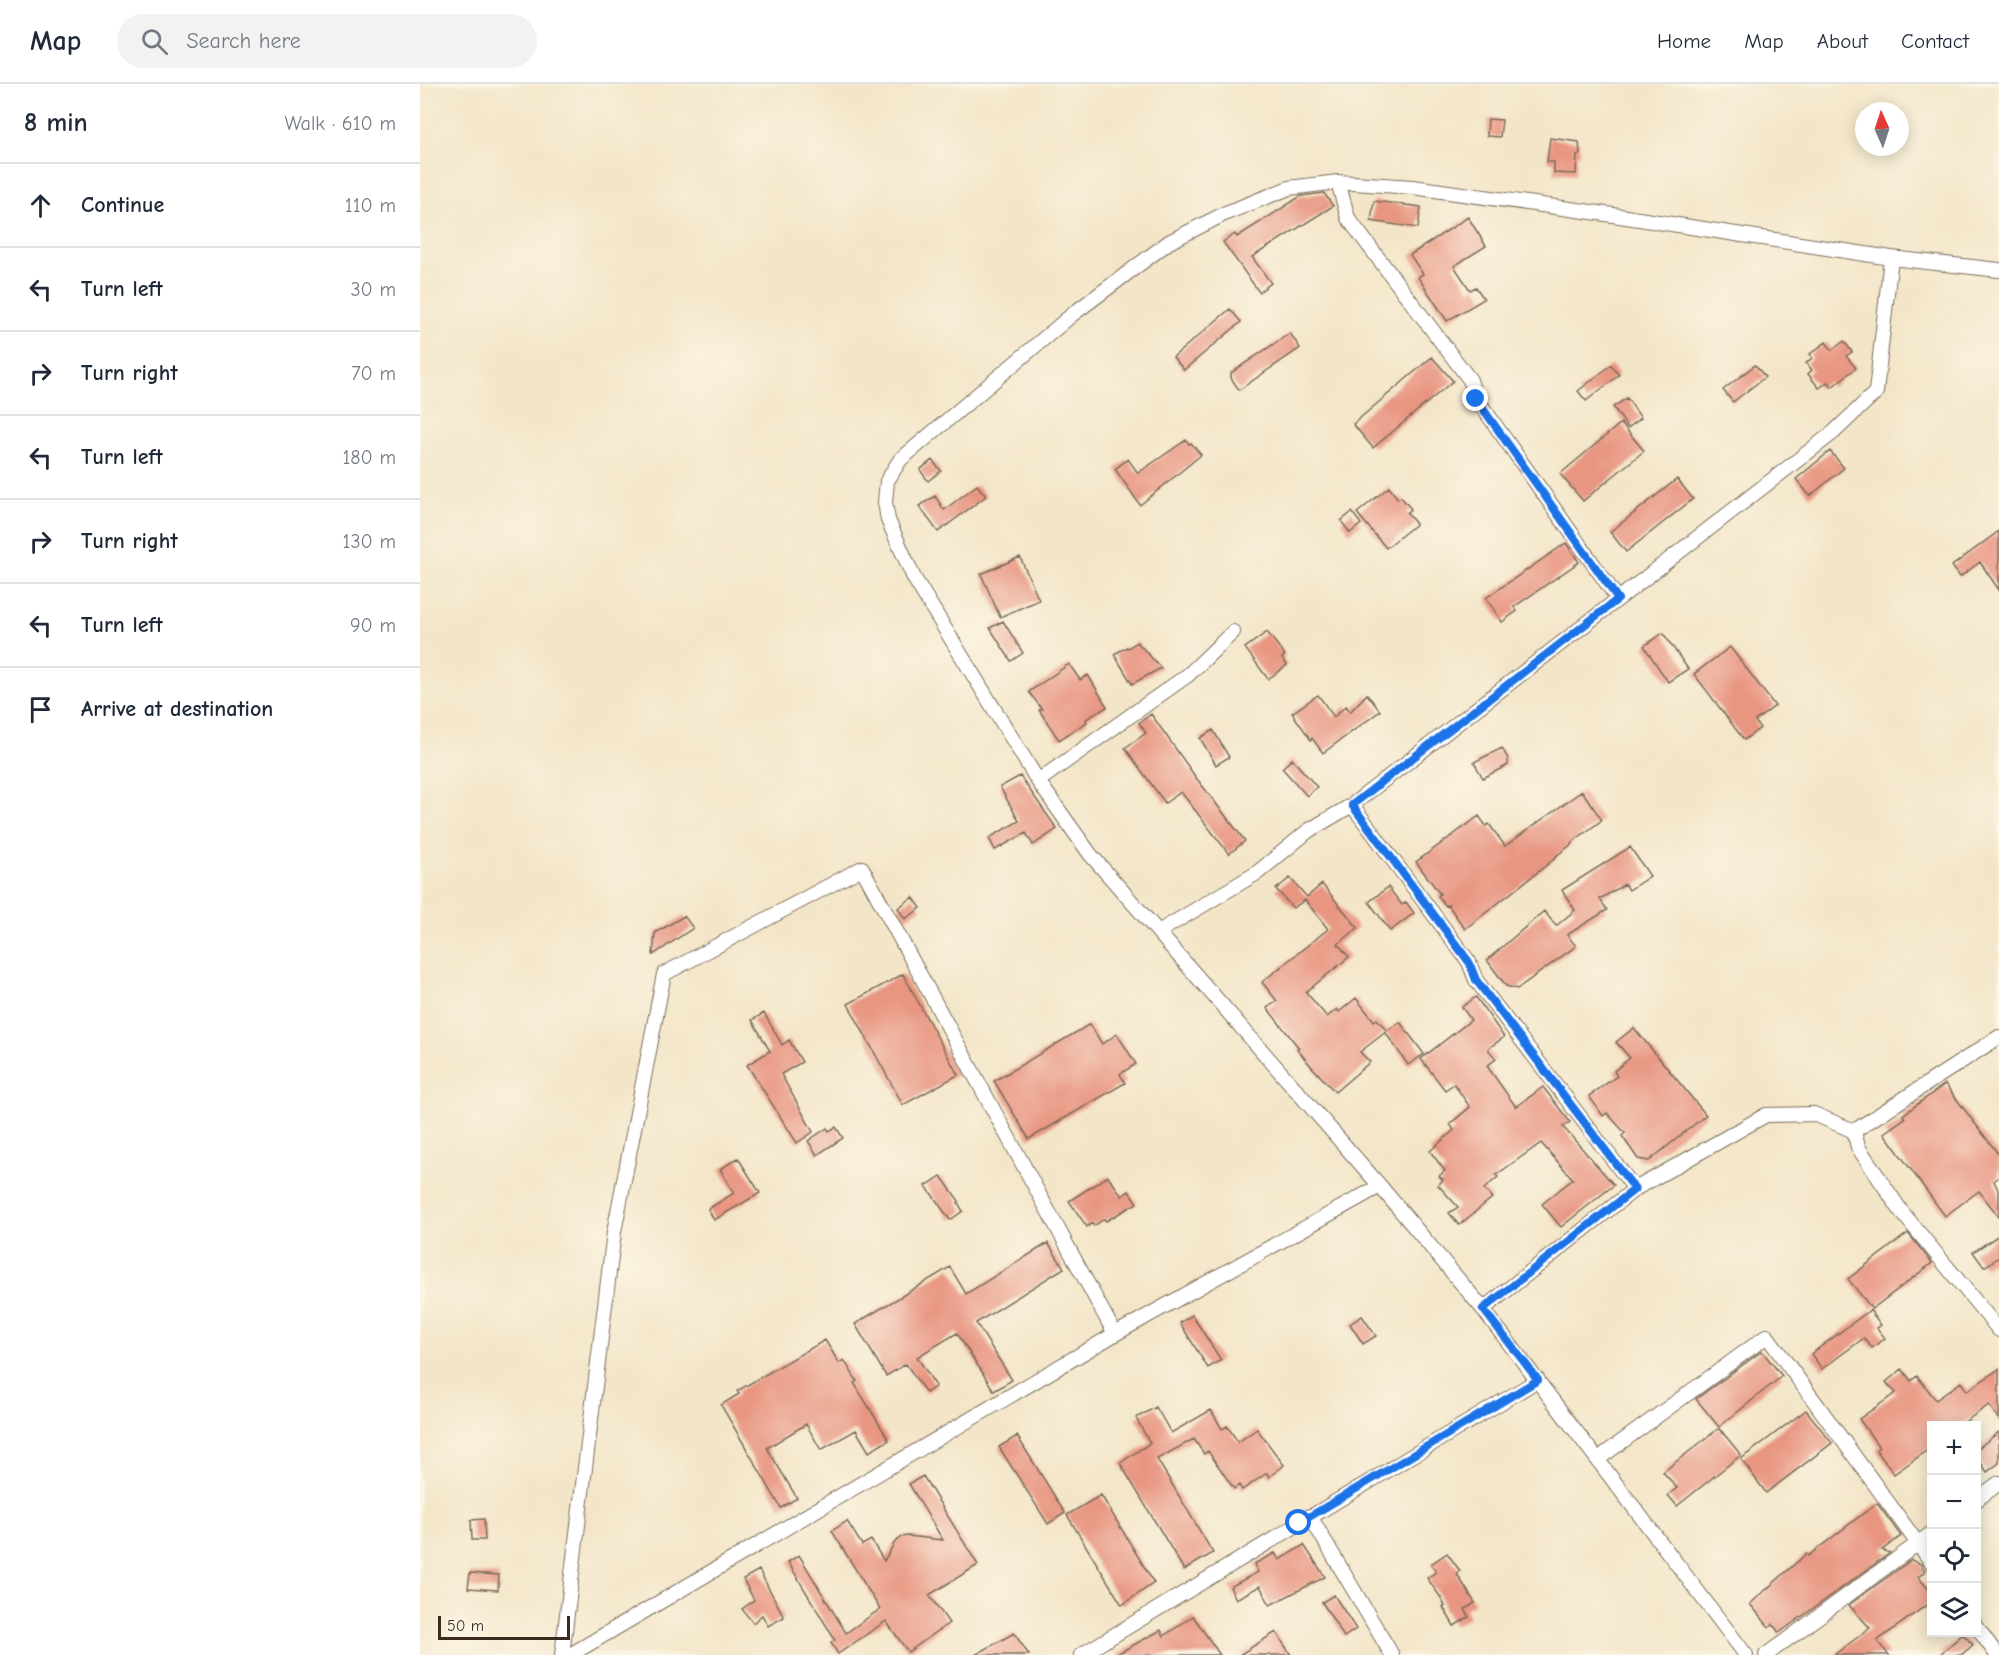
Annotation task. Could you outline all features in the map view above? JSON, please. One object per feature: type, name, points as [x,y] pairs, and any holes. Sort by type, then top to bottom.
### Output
[{"type":"street","points":[[1338,182],[1348,218],[1470,380],[1476,399],[1618,599]]},
{"type":"street","points":[[1746,1655],[1483,1309],[1380,1186],[1090,854],[1038,781],[914,578],[888,520],[885,502],[887,482],[900,460],[1073,314],[1169,242],[1226,213],[1289,188],[1338,182],[1413,187],[1891,258],[1999,270]]},
{"type":"street","points":[[1158,933],[1257,873],[1308,831],[1352,805],[1834,432],[1876,392],[1891,258]]},
{"type":"street","points":[[1038,781],[1188,675],[1233,632]]},
{"type":"street","points":[[1352,805],[1469,962],[1476,980],[1635,1189]]},
{"type":"street","points":[[562,1655],[614,1232],[664,974],[862,868],[1115,1334]]},
{"type":"street","points":[[1854,1131],[1999,1037]]},
{"type":"street","points":[[1483,1309],[1635,1189],[1767,1115],[1814,1114],[1854,1131]]},
{"type":"street","points":[[1854,1131],[1858,1148],[1900,1211],[1999,1330]]},
{"type":"street","points":[[570,1655],[1115,1334],[1380,1186]]},
{"type":"street","points":[[1598,1458],[1767,1336],[1927,1556]]},
{"type":"street","points":[[1081,1655],[1538,1380]]},
{"type":"street","points":[[1981,1497],[1999,1483]]},
{"type":"street","points":[[1310,1516],[1392,1655]]},
{"type":"street","points":[[1766,1655],[1927,1536]]},
{"type":"street","points":[[1981,1632],[1997,1655]]},
{"type":"building","points":[[1488,119],[1502,120],[1500,137],[1487,136]]},
{"type":"building","points":[[1550,138],[1579,142],[1580,154],[1577,155],[1576,174],[1554,173],[1554,162],[1547,162]]},
{"type":"building","points":[[1324,193],[1333,206],[1252,257],[1271,283],[1259,292],[1223,242],[1235,234],[1237,237],[1301,196]]},
{"type":"building","points":[[1374,201],[1421,207],[1418,228],[1371,221]]},
{"type":"building","points":[[1468,217],[1486,246],[1454,266],[1470,290],[1476,287],[1484,299],[1447,321],[1418,277],[1423,274],[1410,255]]},
{"type":"building","points":[[1230,309],[1241,322],[1184,370],[1173,357]]},
{"type":"building","points":[[1290,333],[1300,348],[1239,390],[1231,378],[1231,373]]},
{"type":"building","points":[[1844,341],[1852,352],[1846,356],[1856,368],[1832,387],[1828,382],[1819,388],[1808,374],[1812,370],[1806,363],[1812,358],[1810,354],[1826,342],[1832,350]]},
{"type":"building","points":[[1432,357],[1453,381],[1373,448],[1353,424]]},
{"type":"building","points":[[1611,365],[1619,375],[1586,401],[1578,391]]},
{"type":"building","points":[[1755,365],[1765,377],[1733,402],[1723,390]]},
{"type":"building","points":[[1627,398],[1641,418],[1628,428],[1613,407]]},
{"type":"building","points":[[1621,423],[1644,451],[1583,501],[1560,474]]},
{"type":"building","points":[[1186,440],[1201,455],[1140,505],[1115,469],[1128,459],[1138,473]]},
{"type":"building","points":[[1830,451],[1844,468],[1810,496],[1796,479]]},
{"type":"building","points":[[932,460],[941,471],[928,481],[920,470]]},
{"type":"building","points":[[1677,479],[1693,499],[1626,552],[1610,532]]},
{"type":"building","points":[[977,485],[986,496],[938,532],[919,506],[935,496],[944,510]]},
{"type":"building","points":[[1389,487],[1398,499],[1401,497],[1411,509],[1407,513],[1416,524],[1386,548],[1357,513]]},
{"type":"building","points":[[1352,512],[1361,524],[1350,533],[1341,521]]},
{"type":"building","points":[[1999,531],[1999,590],[1980,562],[1960,577],[1952,566]]},
{"type":"building","points":[[1566,543],[1579,562],[1514,607],[1517,611],[1502,622],[1486,598]]},
{"type":"building","points":[[1020,557],[1039,600],[1000,617],[981,574]]},
{"type":"building","points":[[1003,621],[1023,653],[1011,661],[990,628]]},
{"type":"building","points":[[1267,632],[1285,655],[1282,658],[1287,665],[1268,679],[1245,648]]},
{"type":"building","points":[[1663,633],[1688,669],[1668,682],[1644,646]]},
{"type":"building","points":[[1137,642],[1161,668],[1132,684],[1114,654]]},
{"type":"building","points":[[1730,647],[1775,706],[1755,721],[1760,728],[1744,740],[1694,674]]},
{"type":"building","points":[[1069,664],[1080,680],[1088,675],[1107,707],[1086,719],[1087,722],[1059,740],[1039,710],[1042,709],[1029,692]]},
{"type":"building","points":[[1367,694],[1380,711],[1323,753],[1292,713],[1318,695],[1334,717],[1346,706],[1350,712]]},
{"type":"building","points":[[1151,714],[1245,841],[1229,854],[1181,792],[1165,803],[1125,748],[1146,733],[1139,723]]},
{"type":"building","points":[[1213,730],[1229,757],[1216,765],[1200,738]]},
{"type":"building","points":[[1502,748],[1508,759],[1508,765],[1483,778],[1474,762]]},
{"type":"building","points":[[1292,759],[1317,787],[1307,796],[1282,768]]},
{"type":"building","points":[[1020,776],[1057,829],[1033,845],[1026,833],[995,850],[989,838],[1019,821],[1000,787]]},
{"type":"building","points":[[1582,791],[1602,820],[1465,929],[1448,905],[1446,906],[1438,896],[1440,894],[1416,862],[1479,816],[1486,826],[1489,824],[1505,846]]},
{"type":"building","points":[[1630,847],[1650,876],[1629,890],[1625,884],[1600,899],[1607,910],[1567,935],[1576,946],[1517,989],[1506,986],[1487,960],[1544,911],[1556,926],[1575,910],[1562,890]]},
{"type":"building","points":[[1290,878],[1307,897],[1322,884],[1358,928],[1338,944],[1349,957],[1306,992],[1327,1017],[1337,1009],[1339,1012],[1356,998],[1374,1021],[1377,1019],[1387,1031],[1360,1052],[1370,1062],[1335,1092],[1297,1049],[1299,1048],[1267,1008],[1277,1001],[1262,982],[1328,929],[1305,900],[1293,908],[1276,889]]},
{"type":"building","points":[[1388,887],[1402,905],[1406,902],[1414,913],[1390,931],[1369,902]]},
{"type":"building","points":[[913,897],[921,908],[905,919],[898,908]]},
{"type":"building","points":[[684,916],[693,928],[653,955],[655,933]]},
{"type":"building","points":[[903,974],[958,1075],[903,1105],[848,1004]]},
{"type":"building","points":[[1476,997],[1504,1037],[1488,1049],[1496,1059],[1487,1066],[1516,1107],[1543,1087],[1570,1122],[1563,1127],[1614,1185],[1561,1227],[1542,1204],[1573,1179],[1541,1143],[1496,1175],[1498,1177],[1484,1189],[1492,1198],[1459,1225],[1449,1213],[1458,1207],[1438,1185],[1443,1180],[1439,1176],[1445,1171],[1430,1151],[1454,1130],[1450,1124],[1470,1107],[1454,1084],[1445,1090],[1421,1059],[1471,1020],[1462,1007]]},
{"type":"building","points":[[764,1013],[782,1045],[789,1040],[802,1062],[781,1074],[813,1132],[797,1143],[747,1065],[770,1051],[752,1020]]},
{"type":"building","points":[[1400,1022],[1424,1054],[1408,1065],[1385,1032]]},
{"type":"building","points":[[1090,1024],[1102,1044],[1117,1034],[1136,1064],[1120,1074],[1125,1083],[1029,1139],[994,1081]]},
{"type":"building","points":[[1634,1028],[1706,1115],[1649,1161],[1638,1159],[1622,1136],[1625,1133],[1607,1113],[1603,1116],[1589,1096],[1617,1076],[1614,1071],[1630,1058],[1616,1042]]},
{"type":"building","points":[[1945,1084],[1999,1155],[1999,1177],[1994,1181],[1999,1192],[1999,1217],[1979,1191],[1945,1216],[1884,1133],[1905,1118],[1903,1115]]},
{"type":"building","points":[[836,1127],[843,1138],[817,1155],[808,1141],[827,1128],[829,1131]]},
{"type":"building","points":[[738,1158],[760,1193],[714,1220],[708,1209],[734,1193],[720,1169]]},
{"type":"building","points":[[941,1176],[959,1201],[963,1211],[950,1220],[926,1186]]},
{"type":"building","points":[[1108,1176],[1122,1196],[1129,1191],[1137,1203],[1106,1221],[1104,1219],[1094,1226],[1092,1223],[1087,1227],[1069,1201]]},
{"type":"building","points":[[1908,1233],[1932,1263],[1872,1309],[1848,1279]]},
{"type":"building","points":[[1999,1235],[1999,1257],[1984,1267],[1973,1252]]},
{"type":"building","points":[[1048,1243],[1064,1268],[976,1323],[1012,1380],[994,1391],[957,1333],[917,1357],[936,1386],[926,1393],[906,1364],[886,1376],[855,1324],[950,1267],[966,1294]]},
{"type":"building","points":[[1870,1310],[1881,1325],[1877,1328],[1885,1338],[1872,1348],[1864,1338],[1822,1369],[1811,1354]]},
{"type":"building","points":[[1192,1315],[1221,1360],[1208,1368],[1180,1323]]},
{"type":"building","points":[[1362,1316],[1376,1336],[1363,1344],[1350,1324]]},
{"type":"building","points":[[825,1340],[839,1363],[844,1360],[857,1381],[854,1383],[889,1440],[869,1452],[856,1430],[821,1450],[806,1424],[767,1448],[797,1498],[781,1508],[721,1405],[739,1394],[737,1391]]},
{"type":"building","points":[[1762,1351],[1782,1376],[1719,1427],[1696,1399]]},
{"type":"building","points":[[1902,1369],[1911,1381],[1917,1376],[1936,1400],[1961,1382],[1967,1391],[1999,1369],[1999,1420],[1989,1405],[1966,1421],[1927,1421],[1927,1451],[1894,1474],[1876,1450],[1879,1447],[1859,1419],[1896,1393],[1886,1382]]},
{"type":"building","points":[[1156,1407],[1171,1433],[1211,1410],[1222,1429],[1227,1426],[1238,1442],[1257,1429],[1284,1465],[1269,1477],[1267,1473],[1242,1490],[1239,1485],[1234,1489],[1208,1451],[1204,1454],[1194,1439],[1157,1459],[1213,1553],[1184,1570],[1120,1463],[1150,1443],[1136,1418]]},
{"type":"building","points":[[1806,1410],[1832,1443],[1766,1493],[1741,1459]]},
{"type":"building","points":[[1719,1428],[1741,1455],[1677,1506],[1668,1495],[1677,1488],[1663,1472]]},
{"type":"building","points":[[1999,1432],[1999,1463],[1987,1472],[1981,1463],[1981,1446]]},
{"type":"building","points":[[1017,1436],[1065,1513],[1048,1524],[999,1447]]},
{"type":"building","points":[[923,1476],[978,1565],[929,1595],[949,1623],[908,1652],[886,1621],[838,1654],[831,1643],[835,1640],[788,1562],[799,1555],[846,1633],[880,1609],[832,1531],[847,1521],[862,1545],[871,1540],[884,1561],[895,1542],[901,1537],[943,1540],[909,1484]]},
{"type":"building","points":[[1101,1495],[1154,1583],[1122,1605],[1067,1515]]},
{"type":"building","points":[[1877,1503],[1901,1536],[1882,1550],[1890,1553],[1779,1633],[1773,1624],[1769,1627],[1750,1604],[1806,1554],[1808,1556]]},
{"type":"building","points":[[484,1519],[485,1540],[472,1540],[471,1520]]},
{"type":"building","points":[[1304,1545],[1325,1577],[1270,1605],[1260,1586],[1236,1599],[1230,1587],[1258,1572],[1254,1564],[1275,1553],[1279,1560]]},
{"type":"building","points":[[1447,1553],[1460,1571],[1457,1574],[1475,1603],[1465,1609],[1469,1617],[1454,1626],[1443,1607],[1445,1606],[1441,1598],[1427,1578],[1436,1572],[1431,1564]]},
{"type":"building","points":[[1911,1560],[1921,1564],[1925,1572],[1918,1577],[1927,1587],[1927,1605],[1877,1641],[1889,1655],[1834,1655],[1870,1628],[1849,1605]]},
{"type":"building","points":[[759,1570],[784,1617],[768,1626],[762,1615],[753,1623],[742,1609],[754,1600],[743,1579]]},
{"type":"building","points":[[470,1573],[499,1575],[498,1590],[468,1588]]},
{"type":"building","points":[[1334,1595],[1356,1629],[1344,1637],[1322,1602]]},
{"type":"building","points":[[1193,1616],[1220,1655],[1115,1655],[1161,1630],[1164,1636]]},
{"type":"building","points":[[1276,1632],[1291,1655],[1239,1655]]},
{"type":"building","points":[[1014,1633],[1029,1655],[975,1655]]},
{"type":"building","points":[[1960,1637],[1966,1637],[1973,1645],[1961,1655],[1939,1655]]},
{"type":"route","points":[[1299,1523],[1538,1380],[1483,1309],[1635,1189],[1476,980],[1469,962],[1352,805],[1618,599],[1476,399]]}]
